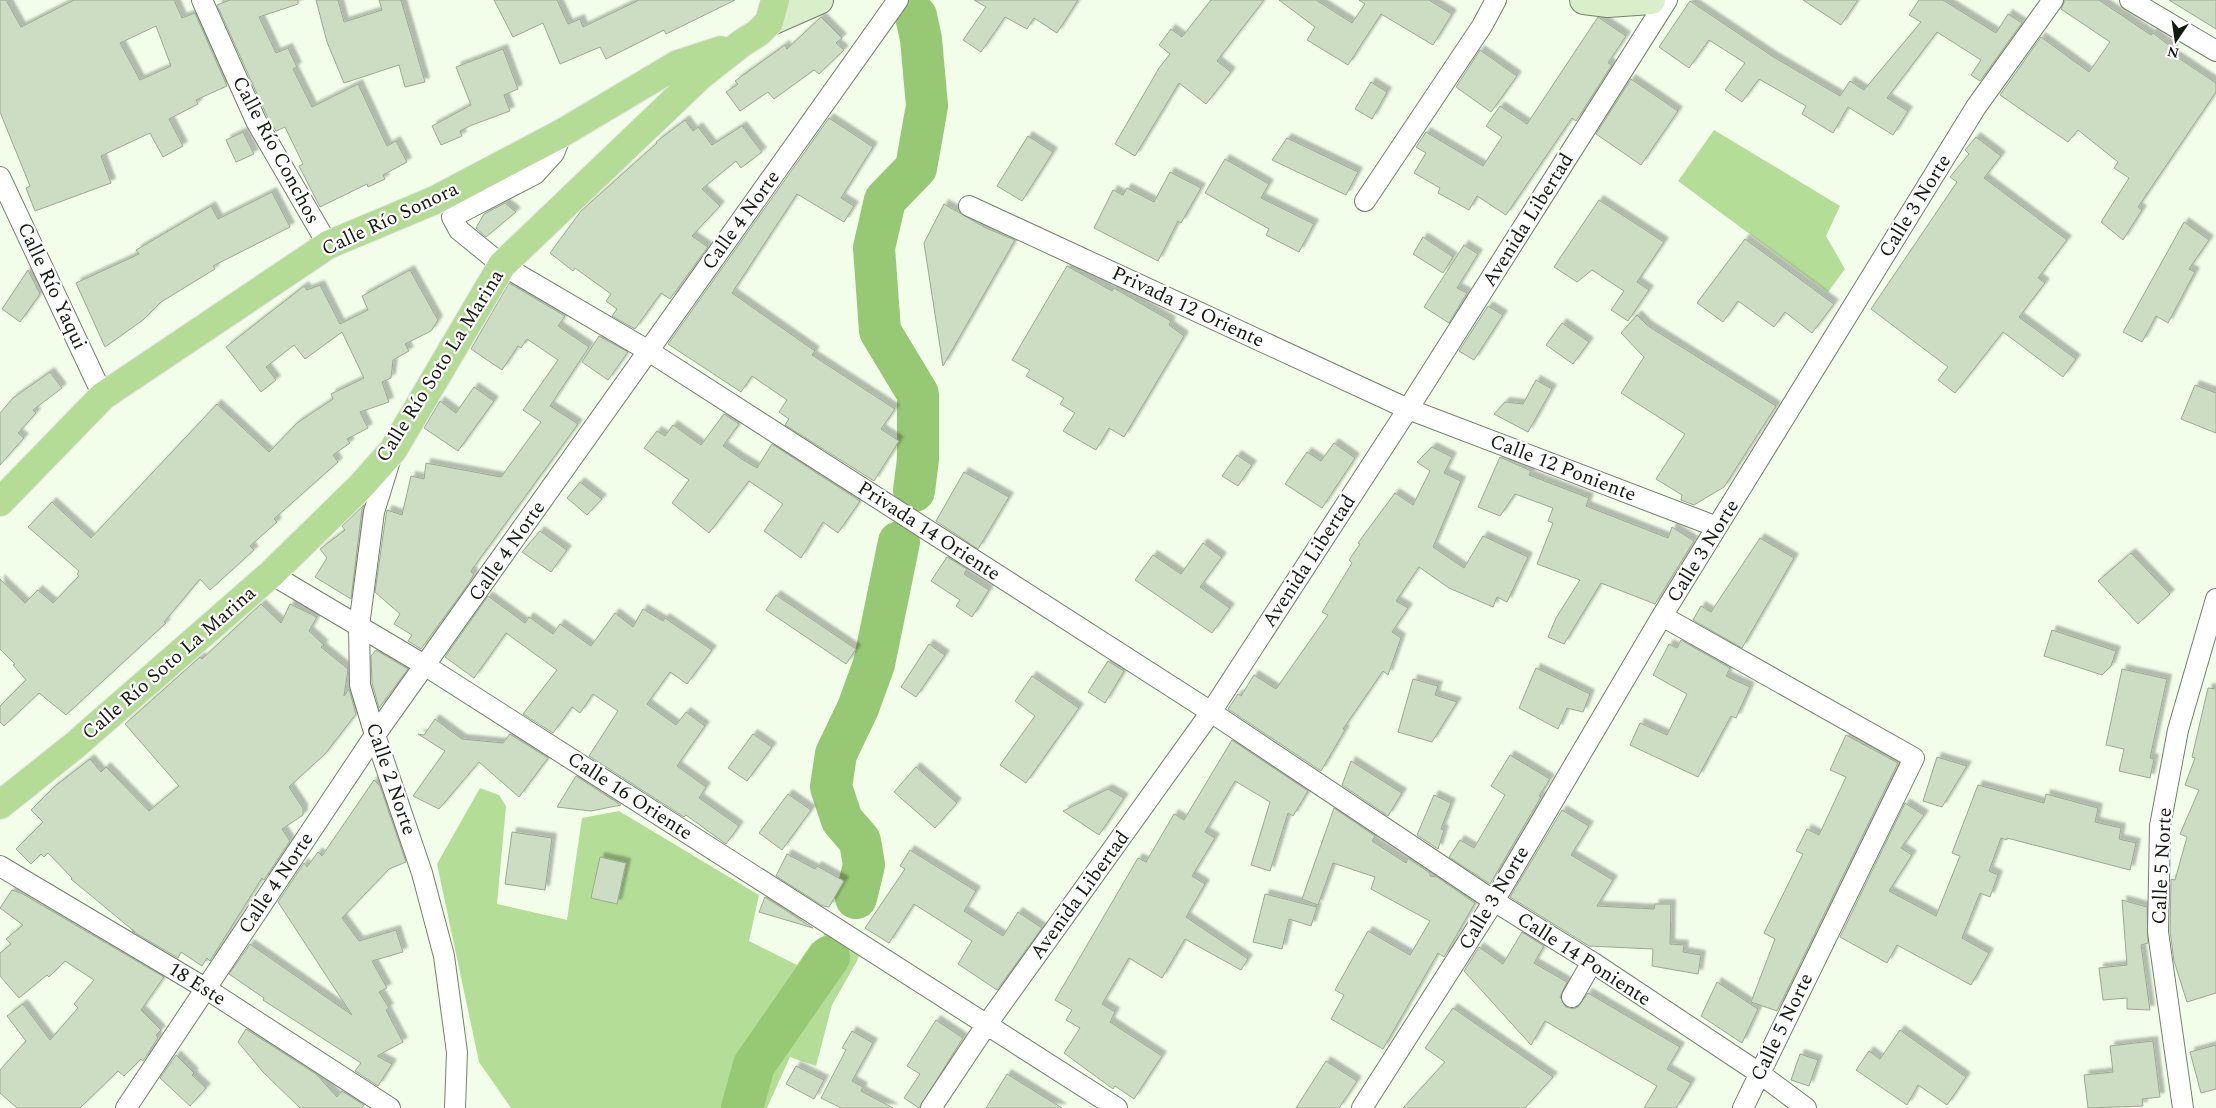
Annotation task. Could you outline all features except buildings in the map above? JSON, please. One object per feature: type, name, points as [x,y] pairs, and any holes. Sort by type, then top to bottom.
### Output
[{"type":"main road","points":[[742,43],[758,33],[772,11],[819,0]]},
{"type":"main road","points":[[1584,0],[1608,3],[1650,0]]},
{"type":"main road","name":"Calle Río Sonora","points":[[0,502],[103,396],[328,245],[434,200],[562,133],[678,64],[742,43]]},
{"type":"main road","name":"Calle Río Soto La Marina","points":[[0,805],[74,746],[271,574],[360,487],[393,450],[502,265],[700,76],[742,43]]},
{"type":"street","name":"Calle Río Conchos","points":[[202,0],[256,121],[328,245]]},
{"type":"street","name":"Calle 4 Norte","points":[[126,1108],[375,735],[426,666],[647,350],[898,0]]},
{"type":"street","points":[[1365,201],[1482,26],[1496,0]]},
{"type":"street","name":"Avenida Libertad","points":[[931,1108],[987,1024],[1210,712],[1408,409],[1667,0]]},
{"type":"street","name":"Calle 3 Norte","points":[[1362,1108],[1494,901],[1662,616],[1976,107],[2054,0]]},
{"type":"street","points":[[2130,0],[2216,51]]},
{"type":"street","name":"Privada 14 Oriente","points":[[562,133],[554,153],[535,174],[452,217],[459,230],[502,265],[647,350],[1210,712]]},
{"type":"street","name":"Calle Río Yaqui","points":[[0,176],[103,396]]},
{"type":"street","name":"Privada 12 Oriente","points":[[969,206],[1408,409]]},
{"type":"street","name":"Calle 12 Poniente","points":[[1408,409],[1717,527]]},
{"type":"street","name":"Calle 2 Norte","points":[[393,450],[374,512],[359,626],[360,685],[422,872],[444,956],[457,1052],[455,1108]]},
{"type":"street","name":"Calle 16 Oriente","points":[[271,574],[426,666],[1117,1108]]},
{"type":"street","name":"Calle 5 Norte","points":[[2183,1108],[2158,932],[2160,826],[2178,730],[2216,599]]},
{"type":"street","name":"Calle 5 Norte","points":[[1662,616],[1914,758],[1743,1108]]},
{"type":"street","name":"Calle 14 Poniente","points":[[1210,712],[1494,901],[1592,962],[1759,1073],[1806,1108]]},
{"type":"street","name":"18 Este","points":[[0,866],[205,988],[390,1108]]},
{"type":"street","points":[[1572,997],[1592,962]]},
{"type":"green space","points":[[1714,130],[1840,206],[1826,236],[1845,269],[1828,292],[1678,181]]},
{"type":"green space","points":[[480,788],[499,795],[506,806],[497,904],[567,920],[582,818],[619,811],[759,895],[749,941],[797,965],[812,943],[820,945],[831,916],[865,937],[857,961],[832,1005],[816,1066],[790,1057],[767,1108],[511,1108],[479,1062],[437,864]]},
{"type":"waterway","points":[[914,491],[918,459],[918,394],[880,331],[874,248],[885,200],[916,168],[927,106],[921,39],[916,16]]},
{"type":"waterway","points":[[856,898],[864,865],[860,841],[842,820],[831,787],[836,754],[858,708],[874,664],[899,542]]},
{"type":"waterway","points":[[742,1108],[754,1065],[829,957]]}]
